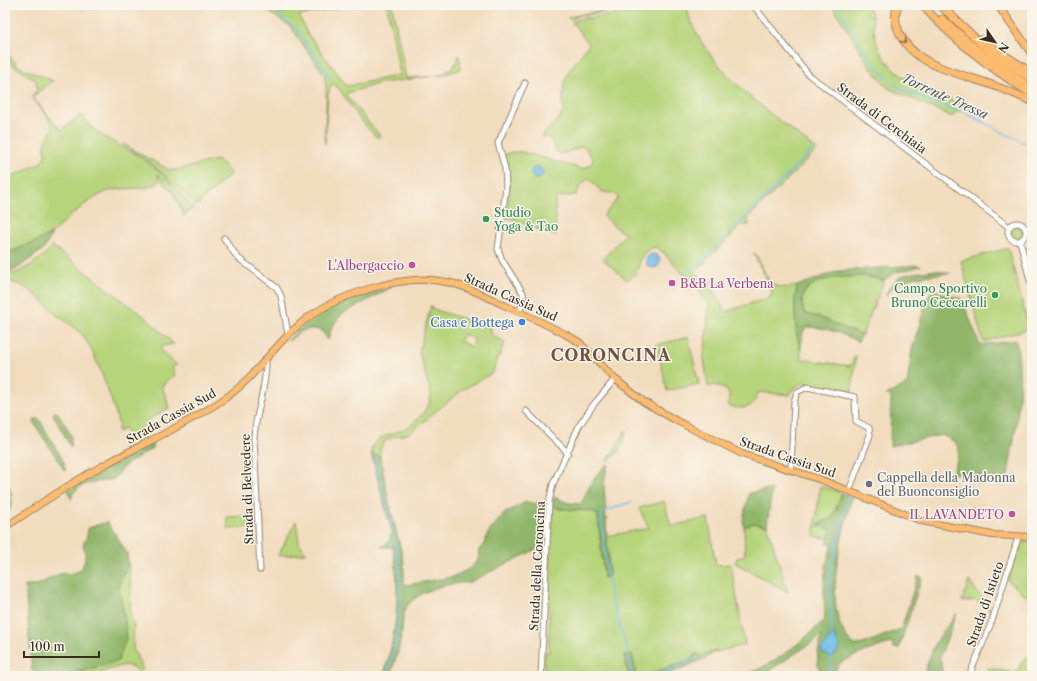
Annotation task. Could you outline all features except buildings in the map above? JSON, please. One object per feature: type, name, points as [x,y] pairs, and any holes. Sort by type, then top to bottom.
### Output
[{"type":"highway","points":[[898,5],[895,17],[898,31],[907,46],[918,56],[936,65],[1032,101]]},
{"type":"highway","points":[[922,5],[971,52],[1008,80],[1032,94]]},
{"type":"highway","points":[[928,5],[983,55],[1032,88]]},
{"type":"highway","points":[[940,5],[990,52],[1032,79]]},
{"type":"highway","points":[[998,5],[1032,54]]},
{"type":"highway","points":[[971,33],[1032,73]]},
{"type":"main road","name":"Strada Cassia Sud","points":[[5,526],[92,471],[204,413],[244,384],[288,334],[316,311],[342,298],[373,288],[415,281],[434,280],[452,283],[477,292],[577,341],[615,379],[644,402],[677,422],[742,454],[791,469],[922,521],[976,533],[1018,538],[1032,537]]},
{"type":"street","name":"Strada di Cerchiaia","points":[[756,6],[809,76],[1009,227],[1009,237],[1015,241],[1020,241]]},
{"type":"street","points":[[519,312],[524,300],[523,293],[504,264],[498,248],[498,236],[505,205],[506,182],[498,143],[525,83]]},
{"type":"street","points":[[1009,227],[1013,224],[1019,223],[1029,230],[1026,236],[1020,241],[1032,288]]},
{"type":"street","points":[[224,238],[237,257],[277,288],[281,296],[288,334]]},
{"type":"street","name":"Strada di Belvedere","points":[[260,570],[254,437],[255,422],[266,372],[266,360]]},
{"type":"street","name":"Strada della Coroncina","points":[[541,676],[549,502],[553,484],[581,423],[615,379]]},
{"type":"street","points":[[791,469],[794,402],[797,392],[807,387],[855,397],[856,421],[867,427],[870,433],[867,447],[849,491]]},
{"type":"street","points":[[526,410],[568,453]]},
{"type":"street","name":"Strada di Istieto","points":[[969,676],[988,632],[1018,538]]},
{"type":"green space","points":[[258,5],[266,5],[279,13],[323,5],[351,5],[299,16],[307,33],[347,86],[400,75],[387,5],[392,5],[406,78],[445,73],[456,63],[459,55],[461,69],[444,75],[381,83],[347,93],[346,95],[380,136],[377,138],[358,117],[340,90],[332,83],[328,95],[325,144],[326,88],[324,74],[290,26]]},
{"type":"green space","points":[[633,5],[650,5],[628,10],[581,15],[570,20],[567,17]]},
{"type":"green space","points":[[671,5],[686,5],[694,27],[706,48],[721,68],[759,104],[817,150],[752,214],[748,219],[749,225],[742,225],[694,273],[710,281],[725,312],[770,297],[772,294],[771,287],[753,253],[756,254],[766,275],[774,284],[780,287],[797,286],[795,297],[795,317],[797,337],[801,349],[801,359],[850,366],[856,356],[852,392],[802,383],[793,388],[790,395],[758,392],[754,402],[748,407],[740,408],[729,406],[729,394],[725,389],[713,385],[708,387],[704,358],[709,305],[692,279],[683,274],[665,254],[656,247],[644,253],[636,272],[627,280],[603,259],[625,235],[603,216],[618,198],[613,193],[602,192],[589,178],[580,186],[576,195],[555,198],[556,236],[507,217],[509,178],[504,155],[512,152],[522,152],[582,169],[591,165],[593,159],[584,146],[561,154],[557,152],[550,138],[541,136],[557,121],[564,111],[563,99],[565,81],[568,74],[589,44],[572,22],[579,19],[625,14]]},
{"type":"green space","points":[[832,5],[868,5],[872,14],[874,34],[877,44],[884,57],[892,67],[913,83],[963,104],[952,117],[888,88],[871,68]]},
{"type":"green space","points":[[5,51],[20,67],[53,81],[32,97],[37,89],[36,80],[15,67],[5,56]]},
{"type":"green space","points":[[32,97],[61,130],[81,115],[95,130],[102,135],[148,162],[175,187],[193,208],[184,216],[173,192],[164,184],[158,174],[159,181],[157,184],[106,192],[77,210],[47,237],[36,243],[5,254],[5,179],[41,163],[45,156],[45,143],[53,128],[47,116]]},
{"type":"green space","points":[[123,144],[169,170],[176,170],[216,160],[223,164],[231,174],[196,206],[161,172],[143,157]]},
{"type":"green space","points":[[1015,226],[1019,226],[1023,232],[1019,238],[1015,238],[1011,234],[1011,230]]},
{"type":"green space","points":[[52,234],[44,249],[12,272],[5,274],[5,254]]},
{"type":"green space","points":[[52,246],[146,318],[174,344],[162,346],[161,351],[177,365],[172,367],[175,375],[162,385],[169,408],[149,420],[142,428],[137,439],[134,441],[130,440],[125,428],[120,432],[117,430],[119,426],[109,393],[94,355],[82,334],[58,316],[41,299],[27,289],[13,282],[5,281],[5,277],[17,273],[31,265],[49,251]]},
{"type":"green space","name":"Campo Sportivo Bruno Ceccarelli","points":[[1008,248],[1029,329],[983,342],[961,261]]},
{"type":"green space","points":[[916,265],[921,266],[894,273],[884,281],[865,276],[855,276],[828,279],[813,284],[803,295],[802,302],[804,312],[862,335],[858,342],[833,331],[806,327],[803,332],[800,349],[795,317],[795,297],[797,286],[838,271]]},
{"type":"green space","points":[[936,270],[950,273],[923,276],[906,280],[891,289],[885,296],[900,277],[912,273]]},
{"type":"green space","points":[[862,275],[884,281],[862,335],[804,312],[802,300],[805,291],[812,285],[831,279]]},
{"type":"green space","points":[[392,287],[342,314],[332,327],[328,340],[321,330],[311,329],[303,331],[289,341],[288,340],[312,319],[336,305],[362,295]]},
{"type":"green space","points":[[936,291],[962,299],[980,345],[1016,340],[1020,376],[1018,410],[1007,480],[952,473],[959,450],[954,442],[942,435],[890,446],[891,395],[886,395],[907,384],[912,349],[927,300],[931,292]]},
{"type":"green space","points":[[431,305],[433,309],[491,328],[491,335],[505,342],[492,373],[462,390],[408,434],[392,437],[385,441],[380,450],[380,457],[371,453],[376,442],[384,436],[406,428],[423,414],[429,404],[431,394],[419,352]],"holes":[[[464,334],[475,340],[471,347],[460,341]]]},
{"type":"green space","points":[[688,337],[699,384],[667,391],[657,345]]},
{"type":"green space","points":[[55,412],[58,413],[71,435],[71,448],[53,414]]},
{"type":"green space","points":[[35,419],[39,419],[64,462],[65,471],[34,423]]},
{"type":"green space","points":[[626,430],[625,439],[617,453],[607,461]]},
{"type":"green space","points":[[153,444],[154,447],[124,466],[114,479],[82,486],[73,493],[71,499],[68,490],[108,466]]},
{"type":"green space","points":[[371,453],[380,457],[389,503],[404,562],[404,582],[406,585],[452,577],[471,568],[478,560],[479,550],[484,544],[488,533],[505,513],[526,502],[546,505],[545,545],[468,583],[451,584],[433,589],[424,593],[410,603],[404,613],[402,635],[390,676],[383,676],[392,645],[396,613],[397,580],[393,547],[381,547],[388,543],[392,533]]},
{"type":"green space","points":[[608,464],[604,481],[609,576],[604,578],[598,516],[592,511],[559,509],[552,505],[554,497],[568,503],[581,504],[598,472]]},
{"type":"green space","points":[[5,481],[12,494],[13,503],[5,515],[5,511],[9,505],[5,491]]},
{"type":"green space","points":[[820,486],[842,493],[833,517],[818,524],[831,530],[829,539],[814,536]]},
{"type":"green space","points":[[772,489],[767,526],[754,523],[744,527],[743,519],[749,493]]},
{"type":"green space","points":[[842,493],[852,497],[843,532],[836,575],[835,596],[838,616],[844,632],[855,645],[863,644],[901,629],[918,576],[922,577],[899,648],[893,648],[893,643],[874,648],[839,664],[835,676],[823,676],[818,667],[818,651],[822,636],[761,676],[744,676],[788,652],[825,619],[824,582],[832,545],[827,544],[831,530],[818,525],[833,517]]},
{"type":"green space","points":[[664,501],[671,526],[708,518],[716,565],[731,564],[745,645],[700,656],[695,654],[692,659],[645,676],[635,676],[635,668],[625,655],[629,676],[543,676],[545,652],[549,652],[549,564],[552,505],[559,509],[592,511],[598,516],[604,577],[609,576],[607,536],[649,528],[639,508]]},
{"type":"green space","points":[[250,516],[251,527],[228,529],[227,517]]},
{"type":"green space","points":[[296,521],[299,542],[306,553],[278,556]]},
{"type":"green space","points":[[107,522],[127,553],[127,567],[121,577],[119,589],[125,620],[126,639],[118,661],[86,670],[63,674],[51,675],[32,671],[25,586],[40,584],[60,574],[73,573],[81,569],[85,558],[83,545],[87,536],[88,528]]},
{"type":"green space","points":[[754,523],[767,526],[788,592],[735,563],[737,558],[745,555],[744,527]]},
{"type":"green space","points":[[1032,541],[1032,601],[1008,581],[1020,542]]},
{"type":"green space","points":[[127,553],[131,587],[131,620],[134,624],[133,649],[143,669],[139,672],[133,667],[125,665],[87,676],[65,676],[86,671],[126,638],[125,620],[119,589],[121,577],[127,567]]},
{"type":"green space","points":[[969,581],[993,613],[975,600],[962,602]]},
{"type":"green space","points":[[957,613],[939,659],[941,660],[942,671],[940,676],[933,674],[931,676],[923,676],[935,643]]},
{"type":"green space","points":[[718,650],[706,658],[664,676],[645,676],[692,659],[697,653],[700,656]]},
{"type":"green space","points":[[1032,653],[1032,676],[1015,676],[1022,662]]},
{"type":"green space","points":[[632,654],[635,676],[629,676],[624,655]]},
{"type":"green space","points":[[988,668],[1014,673],[1012,676],[984,676]]},
{"type":"water","points":[[539,167],[542,168],[542,178],[535,179],[532,178],[531,171],[532,168]]},
{"type":"water","points":[[653,254],[658,256],[660,261],[658,266],[653,268],[648,266],[646,261],[648,256]]},
{"type":"water","points":[[832,635],[834,635],[840,648],[833,657],[829,657],[822,652],[821,649]]},
{"type":"waterway","points":[[262,5],[273,12]]},
{"type":"waterway","name":"Torrente Tressa","points":[[838,5],[865,51],[891,82],[900,88],[924,99],[966,113],[1007,135],[1032,146]]},
{"type":"waterway","points":[[278,15],[297,30],[332,80]]},
{"type":"waterway","points":[[688,272],[699,264],[812,150]]},
{"type":"waterway","points":[[375,459],[390,516],[399,567],[399,618],[394,646],[386,676]]},
{"type":"waterway","points":[[832,636],[830,574],[848,498]]},
{"type":"waterway","points":[[631,502],[607,510],[602,514],[601,521],[610,594],[628,653],[632,676]]},
{"type":"waterway","points":[[829,676],[831,656]]},
{"type":"waterway","points":[[654,676],[693,660],[696,657]]},
{"type":"place","name":"Studio Yoga & Tao","points":[[486,219]]},
{"type":"place","name":"L'Albergaccio","points":[[412,265]]},
{"type":"place","name":"B&B La Verbena","points":[[672,283]]},
{"type":"place","name":"Campo Sportivo Bruno Ceccarelli","points":[[995,295]]},
{"type":"place","name":"Casa e Bottega","points":[[522,322]]},
{"type":"place","name":"Cappella della Madonna del Buonconsiglio","points":[[869,484]]},
{"type":"place","name":"IL LAVANDETO","points":[[1012,514]]},
{"type":"district","name":"CORONCINA","points":[[611,355]]}]
